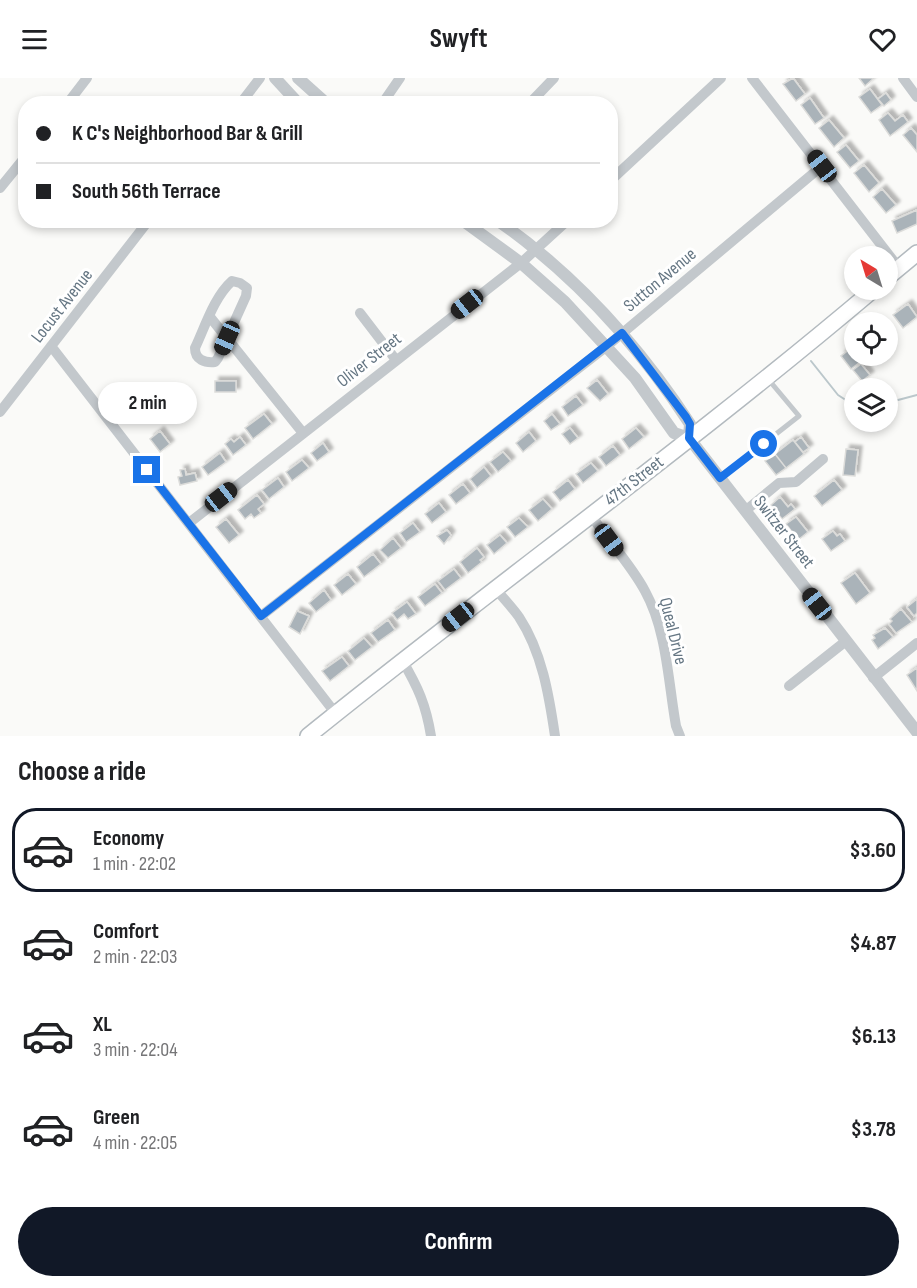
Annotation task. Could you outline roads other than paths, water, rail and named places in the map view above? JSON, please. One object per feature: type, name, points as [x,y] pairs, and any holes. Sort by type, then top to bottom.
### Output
[{"type":"main road","points":[[898,268],[917,253]]},
{"type":"main road","name":"47th Street","points":[[308,736],[402,660],[767,378],[861,300]]},
{"type":"street","points":[[73,96],[87,78]]},
{"type":"street","points":[[246,96],[260,78]]},
{"type":"street","points":[[275,78],[292,96]]},
{"type":"street","points":[[298,78],[318,96]]},
{"type":"street","points":[[388,96],[400,78]]},
{"type":"street","points":[[537,96],[554,78]]},
{"type":"street","points":[[618,174],[721,78]]},
{"type":"street","points":[[752,78],[822,166],[876,246]]},
{"type":"street","points":[[903,78],[917,97]]},
{"type":"street","points":[[0,189],[18,166]]},
{"type":"street","name":"Sutton Avenue","points":[[261,616],[608,346],[822,166]]},
{"type":"street","name":"Locust Avenue","points":[[0,412],[143,228]]},
{"type":"street","points":[[473,228],[521,262],[559,296],[608,346],[635,378],[674,433],[689,438],[690,424],[622,333],[580,290],[536,250],[507,228]]},
{"type":"street","name":"Oliver Street","points":[[189,523],[521,262],[559,228]]},
{"type":"street","points":[[232,282],[240,283],[247,288],[246,296],[227,338],[215,362],[200,360],[195,353],[195,348],[226,287],[232,282]]},
{"type":"street","points":[[360,313],[396,360]]},
{"type":"street","points":[[210,317],[303,433]]},
{"type":"street","points":[[51,346],[336,714]]},
{"type":"street","name":"Switzer Street","points":[[689,438],[917,732]]},
{"type":"street","points":[[745,511],[779,483],[796,482],[823,459]]},
{"type":"street","name":"Queal Drive","points":[[591,515],[633,571],[656,615],[680,736]]},
{"type":"street","points":[[495,588],[519,618],[545,676],[555,736]]},
{"type":"street","points":[[789,686],[846,641]]},
{"type":"street","points":[[873,678],[917,643]]},
{"type":"street","points":[[402,660],[417,685],[427,710],[431,736]]},
{"type":"lane","points":[[720,478],[799,416],[767,378]]},
{"type":"waterway","points":[[811,361],[838,395],[844,399]]},
{"type":"waterway","points":[[898,400],[917,395]]}]
